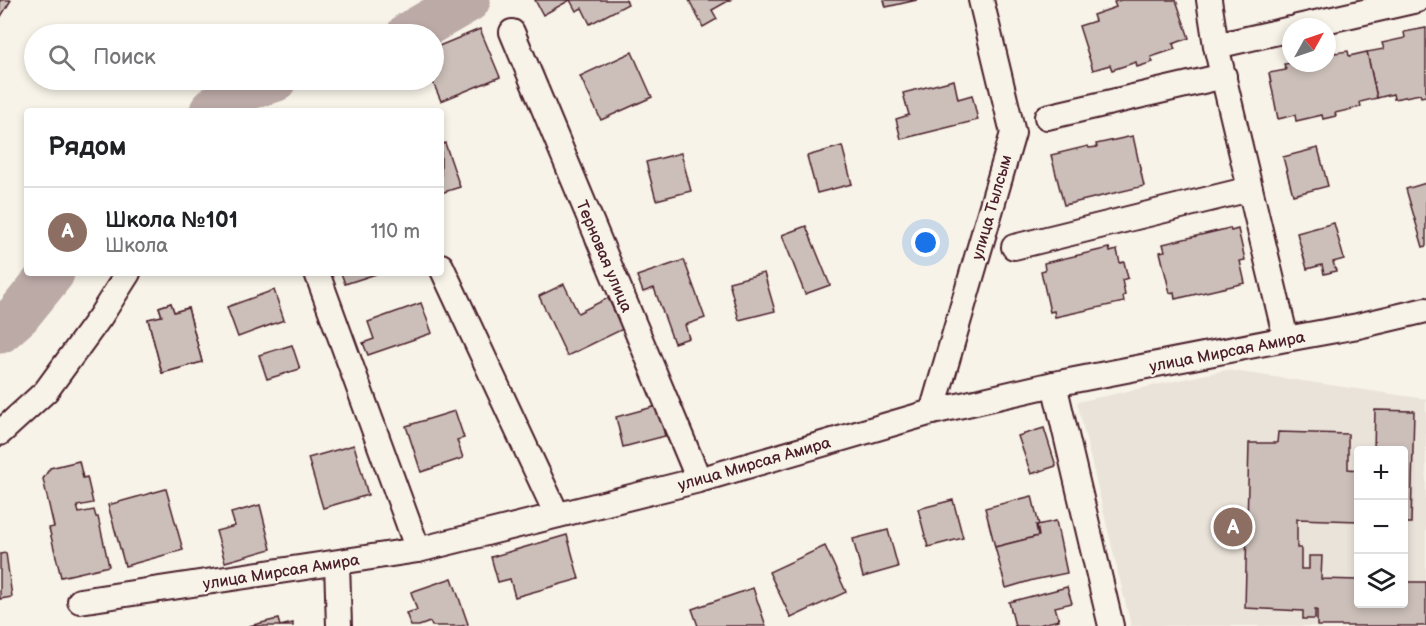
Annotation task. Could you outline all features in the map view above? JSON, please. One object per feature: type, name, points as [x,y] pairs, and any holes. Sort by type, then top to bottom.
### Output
[{"type":"street","name":"улица Тылсым","points":[[932,412],[1013,133],[981,0]]},
{"type":"street","points":[[1209,0],[1216,46],[1286,339]]},
{"type":"street","points":[[1336,18],[1417,0]]},
{"type":"street","points":[[1216,46],[1282,31]]},
{"type":"street","name":"Терновая улица","points":[[512,32],[699,480]]},
{"type":"street","points":[[1047,117],[1224,76]]},
{"type":"street","points":[[1014,247],[1250,189]]},
{"type":"street","points":[[444,272],[557,515]]},
{"type":"street","points":[[0,433],[45,391],[100,317],[126,276]]},
{"type":"street","points":[[318,276],[418,550]]},
{"type":"street","name":"улица Мирсая Амира","points":[[80,601],[418,550],[699,480],[932,412],[1053,384],[1227,360],[1286,339],[1358,326],[1426,310]]},
{"type":"street","points":[[1053,384],[1111,626]]},
{"type":"street","points":[[337,563],[339,626]]},
{"type":"shaded area","points":[[1226,370],[1426,399],[1426,626],[1131,626],[1077,402]]},
{"type":"building","points":[[0,0],[11,0],[0,18]]},
{"type":"building","points":[[535,0],[570,0],[543,15]]},
{"type":"building","points":[[570,0],[626,0],[628,4],[590,24],[582,8],[576,11]]},
{"type":"building","points":[[689,0],[730,0],[712,10],[717,19],[703,27]]},
{"type":"building","points":[[884,0],[917,0],[886,7]]},
{"type":"building","points":[[1176,0],[1189,38],[1173,44],[1175,49],[1151,57],[1153,62],[1137,67],[1136,62],[1112,70],[1110,65],[1093,70],[1079,26],[1095,21],[1093,15],[1116,7],[1114,2]]},
{"type":"building","points":[[1426,28],[1426,96],[1421,97],[1420,94],[1394,99],[1393,94],[1377,98],[1367,52],[1384,49],[1382,43],[1405,38],[1404,32]]},
{"type":"building","points":[[480,29],[500,77],[441,101],[436,90],[444,90],[444,44]]},
{"type":"building","points":[[1348,51],[1349,56],[1367,52],[1377,98],[1360,102],[1361,107],[1335,113],[1336,116],[1323,119],[1322,115],[1296,121],[1295,115],[1278,119],[1269,73],[1282,71],[1336,72],[1336,53]]},
{"type":"building","points":[[632,52],[652,97],[601,120],[580,76]]},
{"type":"building","points":[[954,80],[958,99],[972,95],[978,120],[901,139],[896,119],[909,115],[903,93]]},
{"type":"building","points":[[1133,136],[1144,186],[1064,205],[1051,155],[1088,146],[1089,148],[1097,147],[1096,144]]},
{"type":"building","points":[[444,144],[460,187],[444,192]]},
{"type":"building","points":[[842,146],[852,184],[817,193],[807,156]]},
{"type":"building","points":[[1318,148],[1328,186],[1293,195],[1283,157]]},
{"type":"building","points":[[681,153],[691,191],[656,200],[646,162]]},
{"type":"building","points":[[1426,183],[1426,246],[1423,247],[1406,189]]},
{"type":"building","points":[[1334,223],[1344,259],[1333,262],[1336,271],[1324,274],[1322,265],[1307,269],[1297,233]]},
{"type":"building","points":[[806,226],[830,285],[805,294],[782,235]]},
{"type":"building","points":[[1230,228],[1231,231],[1238,229],[1245,260],[1240,261],[1245,283],[1175,299],[1174,292],[1170,293],[1160,252],[1165,251],[1163,244]]},
{"type":"building","points":[[1109,248],[1110,252],[1117,250],[1120,263],[1124,262],[1128,278],[1122,280],[1124,302],[1055,317],[1054,311],[1050,312],[1041,271],[1045,270],[1044,263]]},
{"type":"building","points":[[684,260],[705,318],[685,325],[689,338],[674,343],[654,288],[643,292],[637,276]]},
{"type":"building","points":[[764,273],[775,311],[739,320],[729,282]]},
{"type":"building","points":[[342,276],[370,276],[345,284]]},
{"type":"building","points":[[564,284],[578,313],[608,298],[623,329],[567,356],[539,296]]},
{"type":"building","points":[[274,290],[284,320],[238,337],[227,307]]},
{"type":"building","points":[[171,303],[174,312],[188,308],[202,362],[162,373],[148,319],[162,316],[159,307]]},
{"type":"building","points":[[171,303],[174,312],[188,308],[202,362],[162,373],[148,319],[162,316],[159,307]]},
{"type":"building","points":[[421,303],[432,333],[368,355],[363,343],[374,339],[368,322]]},
{"type":"building","points":[[292,345],[300,369],[267,379],[259,355]]},
{"type":"building","points":[[657,406],[665,436],[623,447],[616,417]]},
{"type":"building","points":[[1375,410],[1414,411],[1411,523],[1408,523],[1408,446],[1374,446]]},
{"type":"building","points":[[455,411],[464,438],[457,440],[463,458],[421,472],[406,426]]},
{"type":"building","points":[[1044,428],[1056,466],[1031,474],[1018,436]]},
{"type":"building","points":[[1278,432],[1348,434],[1348,469],[1354,470],[1354,521],[1297,519],[1297,548],[1301,548],[1301,569],[1309,569],[1309,556],[1322,556],[1321,579],[1354,580],[1354,608],[1408,608],[1408,582],[1426,582],[1426,626],[1317,626],[1317,610],[1315,610],[1315,619],[1303,619],[1303,611],[1245,608],[1249,443],[1277,443]]},
{"type":"building","points":[[354,445],[368,495],[323,508],[308,458]]},
{"type":"building","points":[[79,461],[83,478],[87,477],[93,503],[77,506],[79,513],[94,510],[98,517],[109,566],[61,577],[49,528],[54,527],[43,479],[50,468]]},
{"type":"building","points":[[166,489],[183,550],[125,566],[108,505]]},
{"type":"building","points":[[1032,496],[1039,525],[1036,525],[1038,536],[995,547],[985,508]]},
{"type":"building","points":[[953,500],[963,538],[928,547],[918,509]]},
{"type":"building","points":[[260,505],[271,549],[225,562],[216,531],[235,526],[231,513]]},
{"type":"building","points":[[1056,521],[1067,573],[1006,588],[995,547],[1039,536],[1037,525]]},
{"type":"building","points":[[888,530],[898,567],[863,577],[853,539]]},
{"type":"building","points":[[567,535],[579,579],[515,597],[510,579],[498,582],[491,557]]},
{"type":"building","points":[[825,546],[846,592],[791,618],[769,572]]},
{"type":"building","points":[[6,553],[12,597],[0,599],[0,554]]},
{"type":"building","points":[[452,578],[468,624],[432,626],[430,622],[411,626],[406,613],[417,610],[411,592]]},
{"type":"building","points":[[1067,587],[1072,603],[1055,607],[1059,620],[1034,626],[1015,626],[1009,602]]},
{"type":"building","points":[[753,588],[766,626],[698,626],[692,609]]},
{"type":"building","points":[[278,619],[280,626],[249,626]]},
{"type":"waterway","points":[[426,24],[468,0]]},
{"type":"waterway","points":[[215,108],[234,92],[241,90]]},
{"type":"waterway","points":[[0,331],[18,315],[50,276]]},
{"type":"place","name":"Школа №101","points":[[1233,527]]}]
